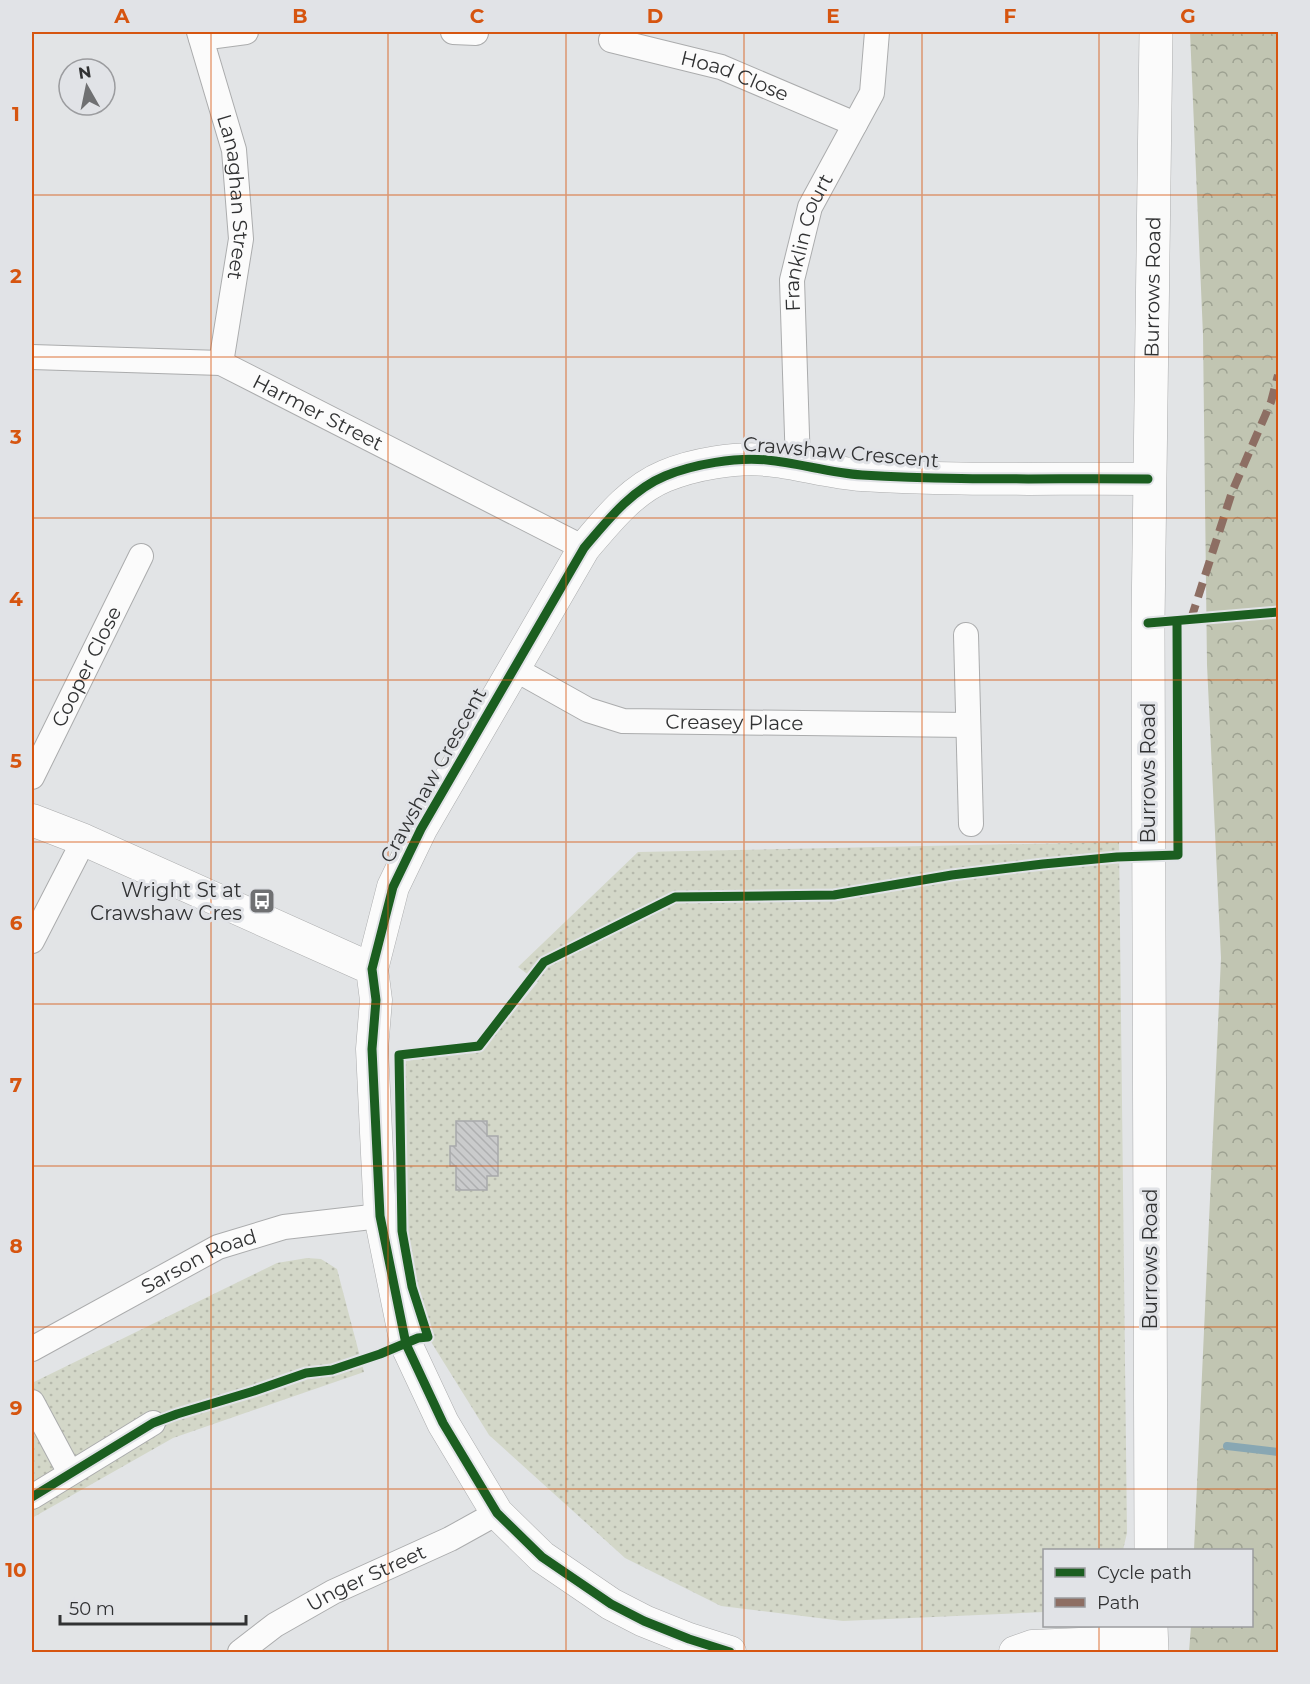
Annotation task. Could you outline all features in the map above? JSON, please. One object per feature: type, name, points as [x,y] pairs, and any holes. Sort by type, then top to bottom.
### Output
[{"type":"main road","name":"Burrows Road","points":[[1151,1549],[1148,478],[1156,32]]},
{"type":"street","points":[[200,35],[246,32]]},
{"type":"street","name":"Franklin Court","points":[[798,466],[792,280],[810,207],[872,93],[877,32]]},
{"type":"street","name":"Lanaghan Street","points":[[200,35],[234,150],[241,239],[221,363]]},
{"type":"street","name":"Hoad Close","points":[[611,40],[721,67],[855,124]]},
{"type":"street","name":"Harmer Street","points":[[32,357],[221,363],[584,548]]},
{"type":"street","name":"Crawshaw Crescent","points":[[730,1653],[644,1621],[611,1604],[542,1557],[497,1513],[443,1423],[406,1344],[380,1216],[372,1049],[376,1000],[372,969],[393,887],[421,829],[584,548],[617,510],[638,492],[663,477],[692,468],[731,461],[767,460],[860,475],[967,478],[1148,478]]},
{"type":"street","name":"Cooper Close","points":[[32,777],[141,556]]},
{"type":"street","points":[[966,635],[970,824]]},
{"type":"street","name":"Creasey Place","points":[[513,668],[588,710],[623,721],[968,725]]},
{"type":"street","points":[[32,820],[84,840],[372,969]]},
{"type":"street","points":[[32,941],[84,840]]},
{"type":"street","name":"Sarson Road","points":[[32,1349],[218,1247],[284,1227],[380,1216]]},
{"type":"street","points":[[32,1402],[70,1473]]},
{"type":"street","points":[[32,1497],[153,1423]]},
{"type":"street","name":"Unger Street","points":[[240,1653],[274,1625],[333,1592],[450,1539],[497,1513]]},
{"type":"street","points":[[1015,1653],[1032,1646],[1151,1640]]},
{"type":"green space","points":[[1190,32],[1278,32],[1278,1652],[1189,1652],[1191,1627],[1253,1627],[1253,1549],[1194,1549],[1221,958],[1207,665],[1203,335]]},
{"type":"green space","points":[[1119,842],[1127,1533],[1123,1549],[1043,1549],[1043,1612],[843,1621],[721,1606],[625,1558],[489,1435],[428,1337],[412,1287],[402,1231],[400,1146],[406,1061],[481,1051],[538,982],[518,967],[638,852]]},
{"type":"green space","points":[[307,1258],[321,1259],[337,1269],[364,1372],[173,1438],[32,1518],[32,1383],[277,1263]]},
{"type":"building","points":[[456,1121],[487,1121],[487,1136],[498,1136],[498,1176],[487,1176],[487,1190],[456,1190],[456,1166],[450,1166],[450,1146],[456,1146]]},
{"type":"waterway","points":[[1227,1446],[1278,1452]]},
{"type":"marked path","points":[[1191,619],[1232,492],[1271,402],[1278,375]]},
{"type":"cycle path","points":[[730,1652],[644,1621],[611,1604],[542,1557],[497,1513],[443,1423],[406,1344],[380,1216],[372,1049],[376,1000],[372,969],[393,887],[421,829],[584,548],[620,507],[653,482],[676,472],[702,465],[755,459],[850,474],[898,477],[1148,479]]},
{"type":"cycle path","points":[[1148,623],[1278,612]]},
{"type":"cycle path","points":[[32,1497],[153,1423],[306,1373],[332,1370],[418,1338],[428,1337],[412,1287],[402,1231],[399,1055],[479,1046],[544,962],[675,897],[834,895],[952,875],[1043,864],[1117,857],[1178,855],[1177,621]]},
{"type":"place","name":"Wright St at Crawshaw Cres","points":[[262,901]]}]
